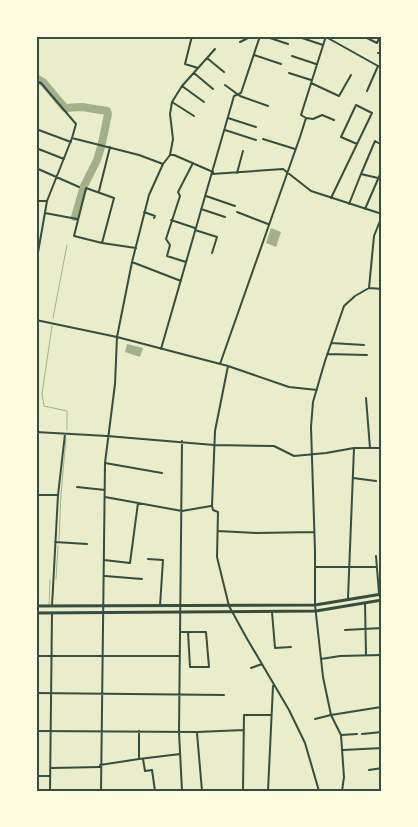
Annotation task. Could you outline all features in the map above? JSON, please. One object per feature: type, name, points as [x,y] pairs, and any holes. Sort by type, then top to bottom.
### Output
[{"type":"main road","points":[[36,606],[315,605],[381,594]]},
{"type":"main road","points":[[36,613],[316,611],[382,600]]},
{"type":"street","points":[[192,36],[185,64],[198,68]]},
{"type":"street","points":[[240,42],[254,36],[259,40]]},
{"type":"street","points":[[161,349],[234,96],[241,93],[260,36]]},
{"type":"street","points":[[264,36],[288,44]]},
{"type":"street","points":[[299,36],[323,45]]},
{"type":"street","points":[[363,36],[377,42],[380,36]]},
{"type":"street","points":[[334,120],[322,114],[313,119],[301,115],[326,37],[382,67]]},
{"type":"street","points":[[101,791],[105,463],[115,384],[117,337],[132,262],[149,194],[163,164],[170,156],[173,139],[170,114],[172,102],[182,86],[215,49]]},
{"type":"street","points":[[378,53],[382,54]]},
{"type":"street","points":[[254,55],[281,64]]},
{"type":"street","points":[[292,56],[317,64]]},
{"type":"street","points":[[207,58],[224,72]]},
{"type":"street","points":[[367,91],[378,66]]},
{"type":"street","points":[[194,73],[213,89]]},
{"type":"street","points":[[289,73],[312,80]]},
{"type":"street","points":[[311,84],[339,96],[351,75]]},
{"type":"street","points":[[36,81],[41,83],[75,121],[71,142],[44,213],[36,264]]},
{"type":"street","points":[[225,85],[239,95],[268,106]]},
{"type":"street","points":[[182,86],[204,102]]},
{"type":"street","points":[[172,102],[194,116]]},
{"type":"street","points":[[331,198],[372,113],[356,105],[341,137],[357,144]]},
{"type":"street","points":[[228,118],[256,127]]},
{"type":"street","points":[[220,364],[306,118]]},
{"type":"street","points":[[36,129],[71,142]]},
{"type":"street","points":[[225,130],[256,140]]},
{"type":"street","points":[[72,138],[110,147],[163,164]]},
{"type":"street","points":[[263,138],[296,149]]},
{"type":"street","points":[[349,204],[375,141],[382,145]]},
{"type":"street","points":[[99,192],[110,147]]},
{"type":"street","points":[[36,148],[64,159]]},
{"type":"street","points":[[237,173],[243,151]]},
{"type":"street","points":[[170,156],[179,156],[212,173],[283,169],[311,191],[382,215],[374,236],[369,288]]},
{"type":"street","points":[[186,262],[166,256],[170,245],[166,239],[180,196],[178,192],[193,163]]},
{"type":"street","points":[[36,168],[79,187]]},
{"type":"street","points":[[365,209],[382,170]]},
{"type":"street","points":[[361,174],[378,178]]},
{"type":"street","points":[[102,243],[114,198],[86,188],[74,236],[102,243],[136,248]]},
{"type":"street","points":[[205,196],[235,206]]},
{"type":"street","points":[[36,201],[48,201]]},
{"type":"street","points":[[202,209],[225,217]]},
{"type":"street","points":[[144,212],[155,216],[154,218]]},
{"type":"street","points":[[237,212],[268,224]]},
{"type":"street","points":[[44,213],[77,219]]},
{"type":"street","points":[[171,220],[217,237],[212,253]]},
{"type":"street","points":[[132,262],[180,281]]},
{"type":"street","points":[[342,791],[343,750],[341,735],[331,715],[322,676],[315,605],[310,454],[313,402],[344,306],[355,296],[369,288],[382,289]]},
{"type":"street","points":[[36,320],[117,337],[228,366],[289,387],[317,390]]},
{"type":"street","points":[[331,344],[364,345]]},
{"type":"street","points":[[327,354],[367,355]]},
{"type":"street","points":[[228,366],[216,417],[214,444],[212,506],[213,510],[218,512],[217,557],[229,606],[289,710],[305,743],[319,791]]},
{"type":"street","points":[[366,398],[370,448]]},
{"type":"street","points":[[36,432],[214,444],[274,446],[291,455],[354,448],[382,448]]},
{"type":"street","points":[[52,606],[58,495],[65,434]]},
{"type":"street","points":[[182,441],[179,732],[182,791]]},
{"type":"street","points":[[348,599],[354,448]]},
{"type":"street","points":[[105,463],[162,473]]},
{"type":"street","points":[[353,478],[376,481]]},
{"type":"street","points":[[77,487],[105,490]]},
{"type":"street","points":[[36,494],[58,495]]},
{"type":"street","points":[[105,497],[182,511],[212,506]]},
{"type":"street","points":[[104,560],[130,563],[138,503]]},
{"type":"street","points":[[218,531],[257,533],[314,532]]},
{"type":"street","points":[[55,542],[87,544]]},
{"type":"street","points":[[376,556],[381,594]]},
{"type":"street","points":[[148,559],[163,560],[160,606]]},
{"type":"street","points":[[315,567],[377,567]]},
{"type":"street","points":[[104,576],[142,579]]},
{"type":"street","points":[[365,603],[366,655]]},
{"type":"street","points":[[272,612],[275,648],[292,647]]},
{"type":"street","points":[[50,791],[52,613]]},
{"type":"street","points":[[345,630],[382,628]]},
{"type":"street","points":[[180,632],[188,632],[206,632],[209,666],[190,667],[188,632]]},
{"type":"street","points":[[320,659],[340,656],[382,655]]},
{"type":"street","points":[[36,656],[180,656]]},
{"type":"street","points":[[251,668],[262,664]]},
{"type":"street","points":[[362,734],[382,733],[380,682]]},
{"type":"street","points":[[268,791],[274,685]]},
{"type":"street","points":[[36,693],[224,695]]},
{"type":"street","points":[[315,719],[381,707]]},
{"type":"street","points":[[243,791],[244,715],[271,715]]},
{"type":"street","points":[[36,731],[197,732],[244,730]]},
{"type":"street","points":[[139,759],[140,731]]},
{"type":"street","points":[[197,732],[202,791]]},
{"type":"street","points":[[341,735],[356,734]]},
{"type":"street","points":[[343,750],[382,748]]},
{"type":"street","points":[[50,768],[100,766],[180,754]]},
{"type":"street","points":[[143,759],[145,771],[152,770],[155,791]]},
{"type":"street","points":[[369,770],[382,768]]},
{"type":"street","points":[[36,776],[50,776]]},
{"type":"shaded area","points":[[271,228],[281,232],[276,247],[266,243]]},
{"type":"shaded area","points":[[127,344],[143,348],[140,357],[125,352]]},
{"type":"waterway","points":[[36,78],[44,83],[65,108],[82,107],[107,111],[102,143]]},
{"type":"waterway","points":[[75,217],[84,186],[97,160],[101,147]]},
{"type":"waterway","points":[[53,318],[67,245]]},
{"type":"waterway","points":[[52,326],[42,394],[44,406],[67,411],[67,430]]},
{"type":"waterway","points":[[59,540],[66,438]]},
{"type":"waterway","points":[[56,579],[58,546]]},
{"type":"waterway","points":[[49,606],[50,580]]}]
